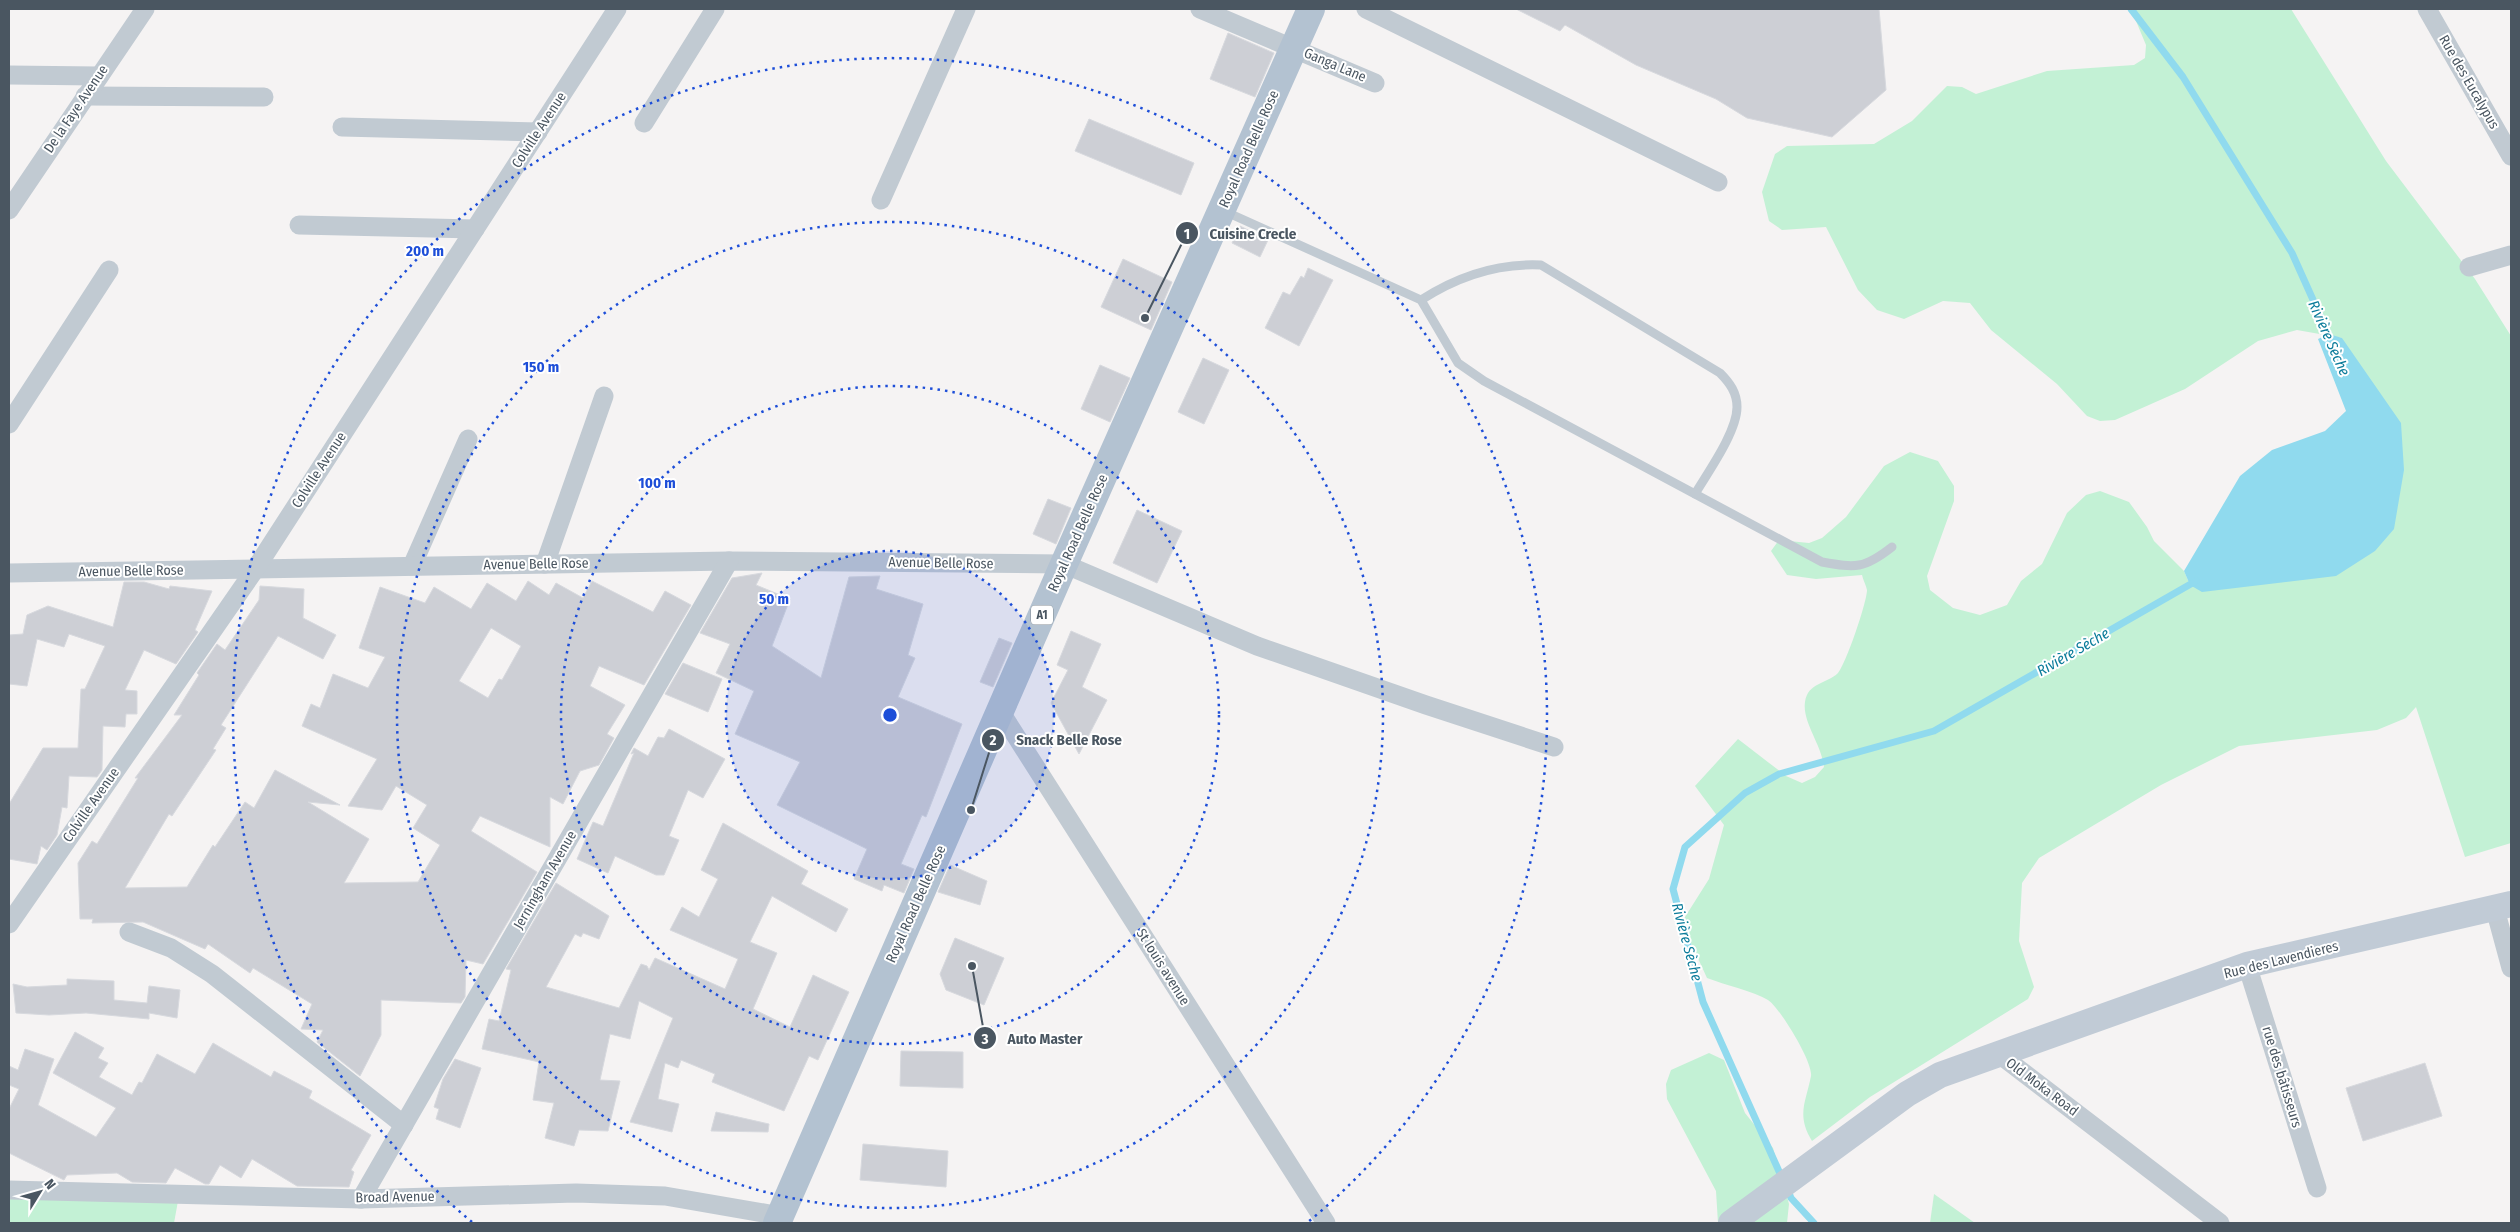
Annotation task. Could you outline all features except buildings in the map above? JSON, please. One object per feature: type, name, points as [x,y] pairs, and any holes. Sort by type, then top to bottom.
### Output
[{"type":"main road","name":"Royal Road Belle Rose","points":[[779,1219],[1064,564],[1311,9]]},
{"type":"street","name":"De la Faye Avenue","points":[[9,210],[144,9]]},
{"type":"street","name":"Colville Avenue","points":[[9,924],[256,568],[617,9]]},
{"type":"street","points":[[644,123],[715,9]]},
{"type":"street","points":[[881,200],[966,9]]},
{"type":"street","name":"Ganga Lane","points":[[1200,9],[1376,83]]},
{"type":"street","points":[[1366,9],[1718,182]]},
{"type":"street","name":"Rue des Eucalypus","points":[[2428,9],[2511,156]]},
{"type":"street","points":[[9,75],[98,76]]},
{"type":"street","points":[[85,96],[264,97]]},
{"type":"street","points":[[342,127],[538,132]]},
{"type":"street","points":[[299,226],[475,229]]},
{"type":"street","points":[[2469,267],[2511,255]]},
{"type":"street","points":[[9,424],[109,270]]},
{"type":"street","points":[[545,564],[604,396]]},
{"type":"street","points":[[412,566],[468,440]]},
{"type":"street","name":"Avenue Belle Rose","points":[[9,573],[729,561],[1064,564]]},
{"type":"street","name":"Jerningham Avenue","points":[[361,1199],[729,561]]},
{"type":"street","points":[[1064,564],[1257,646],[1554,747]]},
{"type":"street","name":"St louis avenue","points":[[1000,711],[1326,1223]]},
{"type":"street","points":[[2503,906],[2511,968]]},
{"type":"street","name":"Rue des Lavendieres","points":[[1999,1054],[2247,965],[2503,906]]},
{"type":"street","points":[[129,932],[171,948],[212,974],[404,1125]]},
{"type":"street","name":"rue des bâtisseurs","points":[[2247,965],[2317,1188]]},
{"type":"street","name":"Old Moka Road","points":[[1731,1223],[1907,1094],[1940,1075],[1999,1054],[2220,1223]]},
{"type":"street","name":"Broad Avenue","points":[[9,1190],[361,1199],[576,1193],[665,1196],[779,1219]]},
{"type":"lane","points":[[1222,210],[1421,300],[1458,363],[1516,399],[1822,562],[1844,566],[1862,566],[1873,562],[1892,547]]},
{"type":"lane","points":[[1421,300],[1439,288],[1487,270],[1520,264],[1541,265],[1720,373],[1735,392],[1738,408],[1731,430],[1695,494]]},
{"type":"green space","points":[[2131,9],[2291,9],[2386,161],[2475,279],[2511,336],[2511,843],[2465,857],[2416,707],[2406,718],[2377,730],[2239,746],[2161,785],[2039,858],[2022,883],[2019,941],[2034,987],[2028,999],[1870,1097],[1812,1141],[1804,1124],[1803,1116],[1811,1076],[1810,1069],[1795,1036],[1780,1013],[1768,1000],[1707,978],[1685,930],[1685,917],[1709,879],[1724,825],[1695,786],[1738,739],[1786,776],[1802,783],[1815,777],[1824,767],[1820,750],[1806,718],[1805,702],[1807,695],[1814,687],[1834,677],[1842,667],[1864,607],[1867,590],[1862,575],[1816,579],[1787,575],[1771,551],[1779,540],[1809,543],[1822,538],[1846,517],[1884,466],[1910,452],[1938,461],[1954,486],[1954,501],[1927,576],[1930,590],[1953,608],[1980,615],[2007,605],[2021,581],[2042,564],[2067,513],[2086,495],[2100,491],[2129,502],[2147,527],[2154,541],[2184,571],[2190,585],[2375,551],[2342,338],[2297,330],[2258,341],[2185,389],[2115,420],[2100,421],[2087,416],[2057,384],[1991,330],[1970,303],[1943,301],[1904,319],[1877,310],[1858,290],[1826,227],[1782,230],[1769,221],[1762,192],[1775,154],[1787,146],[1874,144],[1912,121],[1947,86],[1962,87],[1976,94],[2047,71],[2134,65],[2145,58],[2146,45]]},
{"type":"green space","points":[[1709,1053],[1724,1060],[1745,1113],[1773,1148],[1789,1204],[1787,1223],[1718,1223],[1716,1191],[1667,1099],[1666,1084],[1671,1070]]},
{"type":"green space","points":[[1934,1194],[1975,1223],[1930,1223]]},
{"type":"green space","points":[[9,1198],[178,1201],[174,1223],[9,1223]]},
{"type":"water","points":[[2329,334],[2342,338],[2401,423],[2404,470],[2394,529],[2375,551],[2336,576],[2202,592],[2190,585],[2184,571],[2240,476],[2272,450],[2325,431],[2346,411],[2318,339]]},
{"type":"waterway","name":"Rivière Sèche","points":[[2131,9],[2183,77],[2292,253],[2332,342]]},
{"type":"waterway","name":"Rivière Sèche","points":[[1782,1178],[1703,1002],[1673,889],[1685,847],[1745,793],[1779,774],[1934,731],[2196,581]]},
{"type":"waterway","name":"Rivière Sèche","points":[[1787,1188],[1791,1198],[1814,1223]]},
{"type":"place","name":"Cuisine Crecle","points":[[1145,318]]},
{"type":"place","name":"Snack Belle Rose","points":[[971,810]]},
{"type":"place","name":"Auto Master","points":[[972,966]]}]
